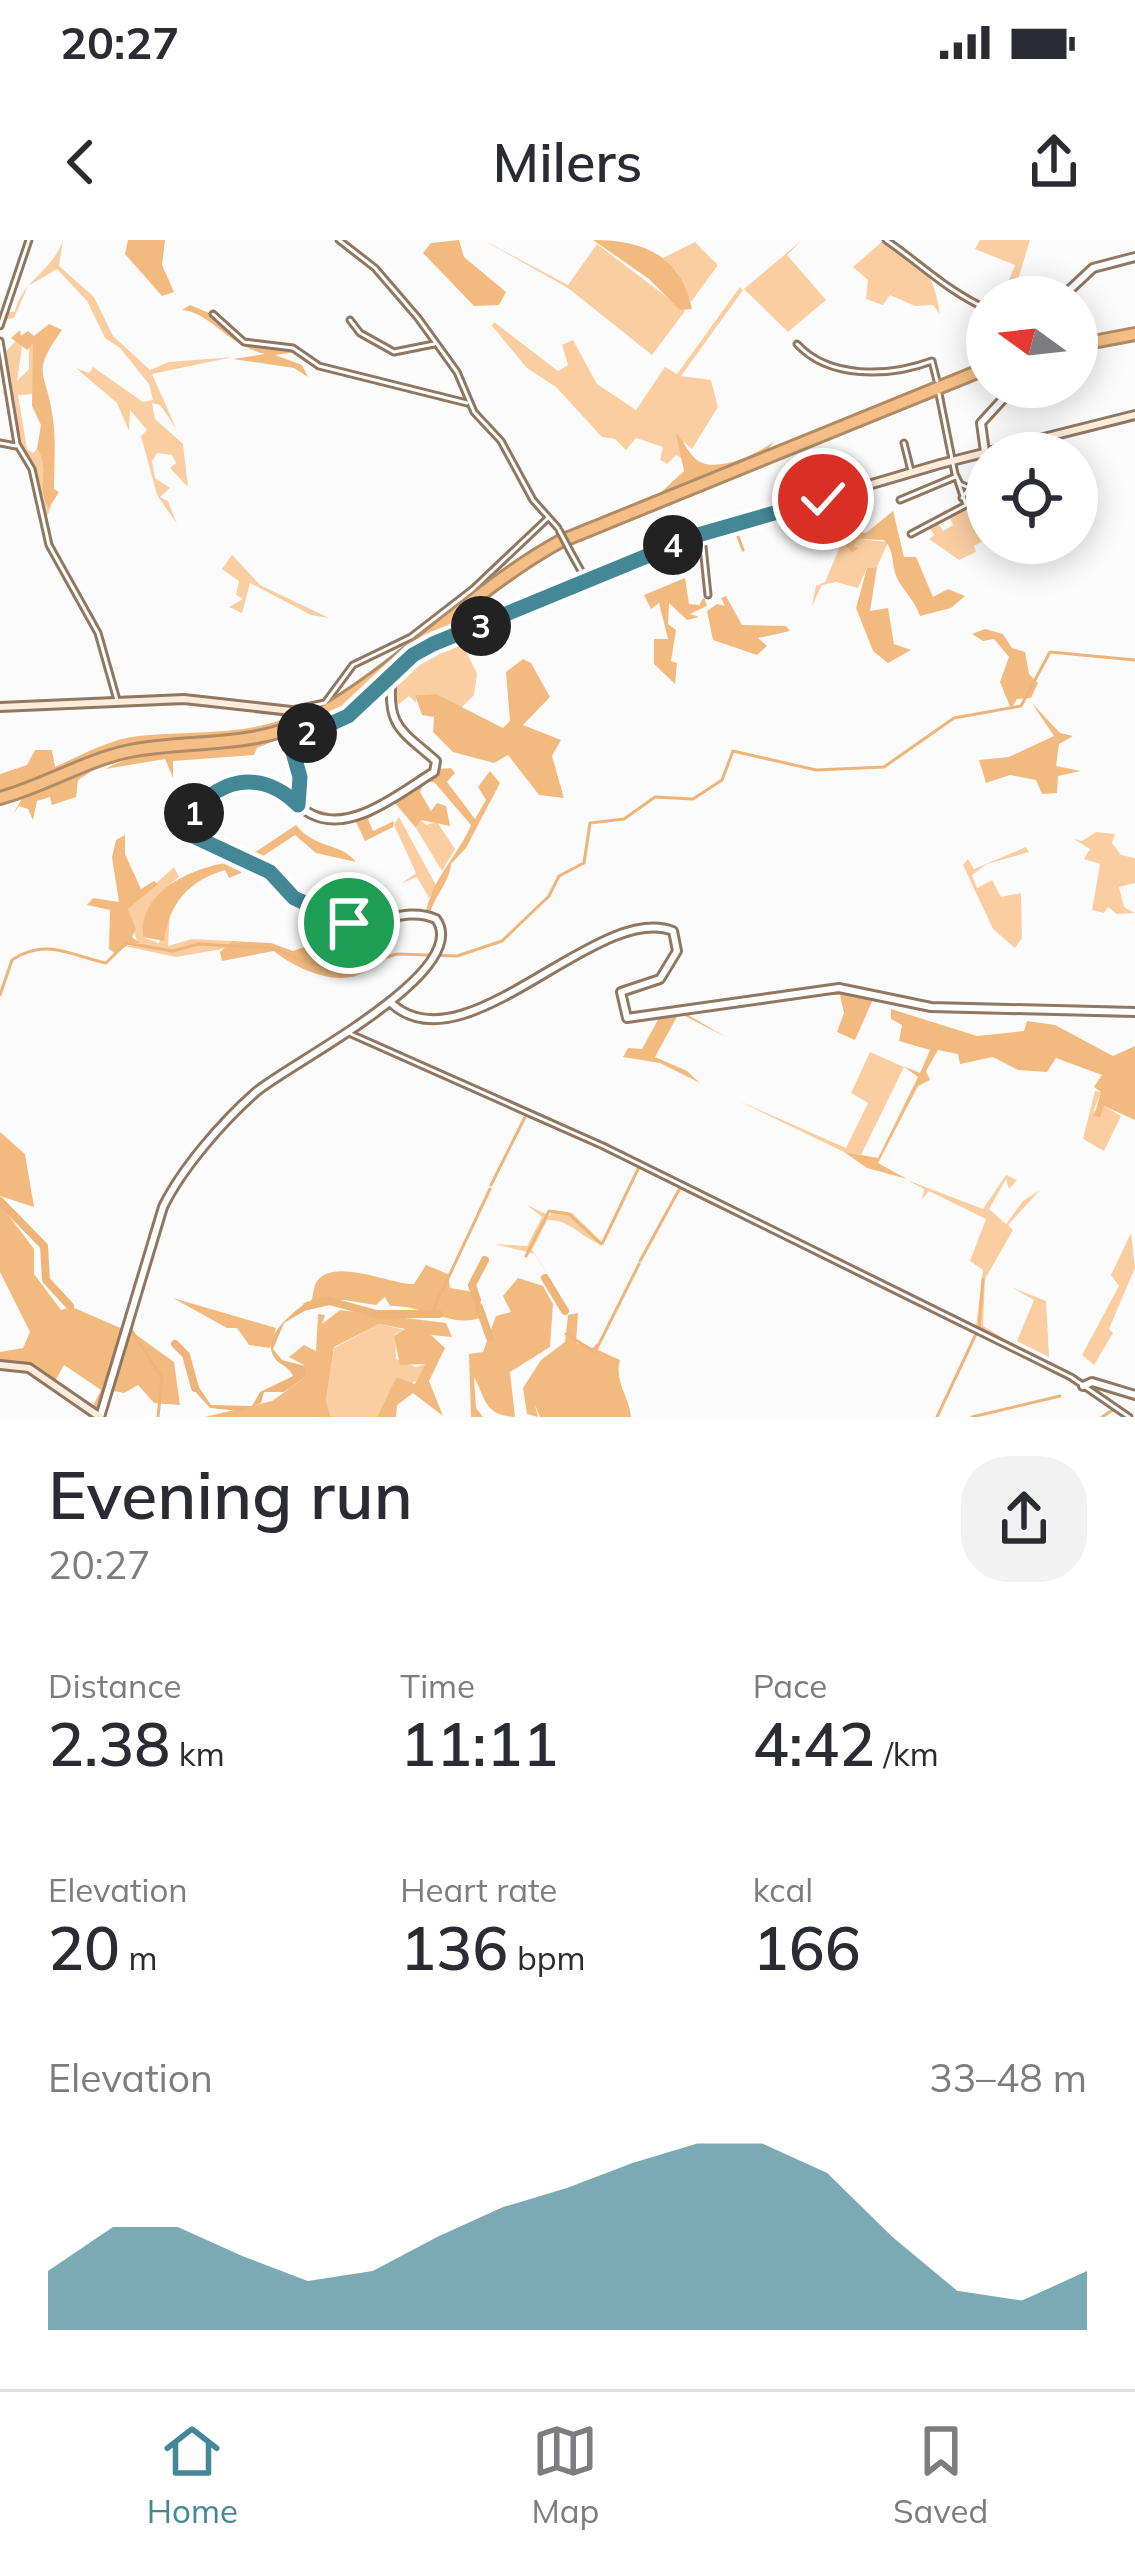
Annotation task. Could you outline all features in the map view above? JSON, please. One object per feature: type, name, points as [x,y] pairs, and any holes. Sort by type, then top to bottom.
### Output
[{"type":"highway","points":[[1098,339],[1135,332]]},
{"type":"highway","points":[[0,800],[116,758],[243,745],[303,727],[350,698],[507,578],[571,541],[966,379]]},
{"type":"main road","points":[[1066,432],[1135,415]]},
{"type":"main road","points":[[0,707],[201,699],[333,719],[348,716],[419,651],[586,581],[701,534],[966,457]]},
{"type":"main road","points":[[0,1365],[29,1368],[100,1417]]},
{"type":"street","points":[[0,326],[29,240]]},
{"type":"street","points":[[339,240],[375,268],[462,380],[469,404],[501,441],[586,581]]},
{"type":"street","points":[[886,240],[923,263],[933,281],[966,298]]},
{"type":"street","points":[[1084,276],[1093,268],[1135,257]]},
{"type":"street","points":[[213,314],[244,341],[293,348],[319,366],[469,404]]},
{"type":"street","points":[[350,320],[360,333],[394,352],[434,344]]},
{"type":"street","points":[[0,341],[18,446],[32,469],[49,545],[98,633],[118,702]]},
{"type":"street","points":[[797,344],[834,370],[903,369],[932,362],[937,383]]},
{"type":"street","points":[[911,534],[966,505],[939,393]]},
{"type":"street","points":[[0,443],[18,446]]},
{"type":"street","points":[[904,443],[911,472]]},
{"type":"street","points":[[900,476],[904,488]]},
{"type":"street","points":[[957,479],[969,488],[962,498]]},
{"type":"street","points":[[900,500],[957,479]]},
{"type":"street","points":[[287,710],[326,703],[355,664],[411,637],[481,582],[537,524],[550,519]]},
{"type":"street","points":[[701,534],[708,595]]},
{"type":"street","points":[[100,1417],[174,1188],[248,1100],[348,1034],[422,977],[432,960],[441,932],[436,919],[413,913],[360,923],[333,920],[289,895],[270,872],[189,831],[206,798],[248,782],[274,782],[314,816],[344,817],[389,803],[436,771],[436,761],[408,741],[394,720],[392,675]]},
{"type":"street","points":[[298,805],[300,777],[290,742],[333,719]]},
{"type":"street","points":[[390,1002],[409,1014],[461,1015],[502,999],[599,942],[662,928],[673,932],[677,952],[660,979],[621,992],[627,1018],[839,988],[932,1006],[1135,1012]]},
{"type":"street","points":[[348,1034],[603,1145],[1083,1386],[1129,1417]]},
{"type":"street","points":[[1083,1386],[1092,1382],[1135,1395]]},
{"type":"shaded area","points":[[63,240],[59,266],[94,297],[113,336],[150,370],[169,362],[233,357],[152,374],[176,428],[160,405],[152,403],[155,419],[183,444],[188,487],[170,468],[176,463],[172,455],[157,453],[152,461],[155,478],[170,488],[160,497],[168,501],[177,524],[157,495],[141,436],[147,430],[130,410],[129,431],[117,403],[76,368],[89,373],[93,367],[143,402],[153,400],[149,384],[120,348],[105,338],[87,301],[57,269],[29,286]]},
{"type":"shaded area","points":[[128,240],[165,240],[162,265],[174,292],[162,296],[125,254]]},
{"type":"shaded area","points":[[459,240],[464,257],[506,292],[499,305],[474,306],[423,253],[431,243]]},
{"type":"shaded area","points":[[483,240],[568,285],[597,244],[685,311],[652,355],[568,288]]},
{"type":"shaded area","points":[[593,240],[628,243],[657,254],[679,275],[692,309],[680,310],[649,279]]},
{"type":"shaded area","points":[[802,240],[787,255],[826,300],[788,332],[744,289]]},
{"type":"shaded area","points":[[884,240],[923,268],[933,284],[940,314],[933,305],[915,306],[890,295],[883,305],[866,299],[868,280],[853,267]]},
{"type":"shaded area","points":[[980,240],[1030,240],[1019,276],[1011,276],[1015,265],[975,249]]},
{"type":"shaded area","points":[[695,242],[718,265],[691,302],[677,272],[663,258]]},
{"type":"shaded area","points":[[27,287],[14,318],[6,319],[8,312],[15,312]]},
{"type":"shaded area","points":[[740,287],[743,290],[681,376],[711,380],[718,407],[692,449],[684,442],[682,459],[676,455],[667,464],[660,460],[663,447],[636,438],[626,450],[615,439],[602,437],[556,387],[527,368],[492,326],[494,322],[558,371],[568,365],[562,345],[573,340],[597,384],[636,410],[665,367],[677,374]]},
{"type":"shaded area","points":[[190,305],[214,315],[245,342],[293,349],[297,352],[275,355],[302,365],[308,377],[294,368],[233,359],[265,354],[182,310]]},
{"type":"shaded area","points":[[49,324],[62,330],[43,365],[54,427],[54,489],[59,492],[49,508],[37,449],[41,425],[32,406],[33,343],[27,350],[11,338],[20,330],[21,336],[28,331],[34,336]]},
{"type":"shaded area","points":[[17,340],[22,347],[17,381],[29,369],[29,342],[33,343],[34,394],[18,395],[27,449],[33,453],[37,449],[44,460],[43,498],[51,507],[46,519],[35,471],[18,443],[9,399],[2,392],[10,388],[5,352]]},
{"type":"shaded area","points":[[676,433],[700,462],[718,465],[739,460],[774,441],[767,451],[658,495],[684,471]]},
{"type":"shaded area","points":[[964,506],[966,510],[966,557],[959,560],[929,539],[934,535],[928,525],[937,521],[943,531],[953,525],[948,514]]},
{"type":"shaded area","points":[[893,511],[904,557],[916,557],[933,597],[948,589],[965,596],[951,608],[920,616],[898,580],[884,540],[858,539],[854,546],[859,548],[852,553],[843,543],[849,530],[866,533]]},
{"type":"shaded area","points":[[858,539],[888,542],[877,567],[867,568],[858,588],[836,582],[822,585],[812,606],[816,586],[825,582],[842,542],[852,553],[859,548],[854,546]]},
{"type":"shaded area","points":[[224,546],[260,585],[329,618],[311,615],[250,583],[242,613],[229,607],[243,599],[236,595],[239,581],[222,569],[232,555]]},
{"type":"shaded area","points":[[877,567],[870,611],[888,608],[894,644],[911,650],[888,663],[873,651],[856,608],[867,568]]},
{"type":"shaded area","points":[[685,578],[689,604],[699,605],[704,597],[707,606],[690,614],[699,617],[687,620],[669,603],[668,624],[676,630],[671,661],[677,663],[675,684],[654,664],[654,639],[668,639],[659,603],[651,609],[644,595]]},
{"type":"shaded area","points":[[726,596],[742,625],[786,626],[790,631],[758,638],[767,646],[757,655],[713,640],[707,611],[717,604],[725,606],[721,598]]},
{"type":"shaded area","points":[[985,629],[1003,634],[1012,648],[1025,652],[1029,674],[1038,683],[1031,698],[1017,699],[1011,709],[1000,682],[1009,657],[994,639],[983,641],[972,634]]},
{"type":"shaded area","points":[[459,636],[477,674],[474,695],[461,708],[436,694],[416,695],[416,703],[409,696],[399,704],[391,701],[405,666]]},
{"type":"shaded area","points":[[523,659],[531,663],[550,697],[523,725],[561,740],[552,756],[564,798],[539,795],[508,755],[494,763],[453,752],[433,732],[434,717],[422,715],[415,695],[436,694],[503,728],[510,721],[506,672]]},
{"type":"shaded area","points":[[1031,702],[1060,733],[1073,736],[1059,744],[1056,766],[1081,771],[1058,776],[1057,793],[1042,794],[1036,780],[1010,775],[986,783],[979,760],[1009,757],[1054,736]]},
{"type":"shaded area","points":[[304,715],[255,735],[133,746],[0,795],[0,774],[27,765],[35,750],[52,750],[55,767],[128,738],[238,729]]},
{"type":"shaded area","points":[[294,733],[257,748],[254,755],[173,761],[173,778],[165,759],[105,769],[150,754],[247,744]]},
{"type":"shaded area","points":[[451,768],[455,773],[447,782],[475,819],[486,800],[478,787],[490,771],[500,783],[466,848],[451,864],[430,913],[444,919],[441,922],[426,912],[429,899],[471,825],[434,782],[425,782],[420,792],[431,811],[437,803],[446,806],[450,826],[421,820],[416,828],[395,803],[368,819],[373,831],[394,821],[393,827],[365,841],[355,820],[344,825],[318,823],[304,806],[329,813],[328,819],[377,809],[438,769]]},
{"type":"shaded area","points":[[92,771],[78,780],[76,797],[52,805],[50,797],[37,801],[33,820],[28,809],[19,806],[13,814],[23,797]]},
{"type":"shaded area","points":[[399,817],[437,887],[429,898],[417,877],[402,883],[416,873],[394,825]]},
{"type":"shaded area","points":[[421,820],[426,825],[437,822],[455,849],[442,871],[416,828]]},
{"type":"shaded area","points":[[296,825],[356,862],[316,853],[295,835],[263,856],[251,855]]},
{"type":"shaded area","points":[[1096,832],[1115,834],[1112,843],[1121,855],[1135,858],[1135,883],[1119,887],[1124,907],[1135,913],[1117,914],[1108,907],[1104,913],[1092,910],[1100,864],[1084,859],[1090,849],[1074,839],[1082,841]]},
{"type":"shaded area","points":[[125,835],[125,854],[141,889],[154,881],[158,884],[128,909],[136,929],[132,937],[140,943],[130,943],[116,954],[109,949],[110,910],[87,905],[93,898],[119,902],[112,857],[116,840]]},
{"type":"shaded area","points":[[1026,847],[1029,852],[987,864],[972,875],[977,888],[992,880],[1001,897],[1021,893],[1022,938],[1015,948],[993,929],[963,865],[968,859],[974,869]]},
{"type":"shaded area","points":[[246,863],[241,873],[229,878],[225,870],[212,875],[182,896],[170,916],[164,941],[143,937],[151,904],[175,881],[208,867]]},
{"type":"shaded area","points":[[174,867],[179,877],[153,903],[143,937],[159,943],[170,911],[168,946],[192,939],[232,941],[228,948],[176,957],[124,946],[138,945],[128,909]]},
{"type":"shaded area","points":[[232,941],[271,943],[293,951],[312,944],[330,959],[371,965],[361,973],[336,978],[295,965],[274,951],[222,961],[220,952]]},
{"type":"shaded area","points":[[846,989],[874,997],[855,1040],[837,1032],[844,1013],[840,995],[813,994]]},
{"type":"shaded area","points":[[891,1009],[977,1036],[1024,1031],[1027,1021],[1055,1025],[1113,1056],[1135,1046],[1135,1120],[1104,1106],[1100,1117],[1094,1116],[1101,1092],[1094,1087],[1102,1075],[1056,1058],[1047,1072],[1018,1070],[993,1057],[960,1064],[958,1054],[938,1050],[926,1071],[930,1080],[918,1086],[878,1163],[907,1179],[867,1168],[844,1152],[878,1158],[918,1077],[903,1066],[920,1073],[930,1050],[899,1041],[902,1025],[891,1019]]},
{"type":"shaded area","points":[[683,1012],[726,1037],[679,1013],[655,1057],[687,1071],[700,1083],[660,1063],[623,1057],[628,1048],[642,1049],[660,1016]]},
{"type":"shaded area","points":[[870,1052],[904,1067],[861,1155],[844,1152],[739,1101],[846,1148],[868,1103],[851,1093]]},
{"type":"shaded area","points":[[1095,1091],[1101,1092],[1093,1112],[1104,1106],[1121,1116],[1104,1151],[1083,1139]]},
{"type":"shaded area","points":[[0,1132],[25,1154],[34,1207],[0,1196]]},
{"type":"shaded area","points":[[1006,1175],[1017,1180],[1009,1189],[1006,1179],[989,1209],[1006,1224],[1023,1201],[1040,1190],[1008,1225],[1013,1230],[985,1279],[983,1326],[1030,1354],[976,1327],[983,1270],[970,1261],[986,1219],[929,1191],[922,1199],[924,1189],[907,1180],[983,1209]]},
{"type":"shaded area","points":[[0,1204],[34,1249],[34,1274],[61,1310],[72,1307],[125,1330],[98,1412],[93,1406],[101,1390],[64,1365],[54,1383],[29,1366],[0,1363],[0,1352],[23,1348],[30,1332],[0,1272]]},
{"type":"shaded area","points":[[527,1205],[550,1216],[552,1210],[572,1213],[605,1245],[564,1223],[547,1220],[534,1254],[495,1244],[527,1246],[542,1217]]},
{"type":"shaded area","points":[[1131,1233],[1135,1268],[1109,1329],[1113,1333],[1094,1365],[1082,1355],[1119,1286],[1111,1275]]},
{"type":"shaded area","points":[[426,1265],[448,1274],[450,1288],[474,1292],[480,1318],[459,1320],[390,1306],[385,1297],[376,1305],[344,1300],[310,1303],[315,1285],[333,1272],[414,1284]]},
{"type":"shaded area","points":[[518,1278],[543,1286],[553,1304],[550,1347],[510,1372],[515,1417],[491,1409],[474,1377],[476,1408],[483,1417],[471,1417],[469,1354],[483,1352],[496,1316],[511,1312],[503,1296]]},
{"type":"shaded area","points":[[1011,1287],[1046,1301],[1049,1357],[1017,1341],[1034,1300]]},
{"type":"shaded area","points":[[173,1298],[276,1328],[270,1348],[249,1345],[237,1328],[227,1328]]},
{"type":"shaded area","points":[[303,1305],[313,1306],[284,1323],[273,1349],[282,1360],[305,1366],[307,1376],[284,1392],[264,1392],[261,1403],[239,1411],[210,1408],[190,1386],[196,1383],[211,1405],[252,1406],[260,1392],[293,1376],[275,1359],[271,1348],[279,1327]]},
{"type":"shaded area","points":[[340,1310],[446,1323],[452,1337],[431,1335],[445,1348],[429,1381],[443,1416],[413,1393],[397,1405],[396,1417],[377,1417],[396,1377],[415,1384],[425,1364],[400,1365],[394,1336],[405,1329],[379,1324],[334,1347],[326,1401],[331,1417],[205,1417],[272,1401],[307,1376],[304,1365],[289,1357],[304,1345],[316,1351],[318,1314],[325,1315],[322,1324]]},
{"type":"shaded area","points":[[578,1313],[576,1343],[593,1348],[597,1343],[598,1350],[620,1360],[619,1376],[631,1417],[540,1417],[535,1405],[538,1417],[527,1414],[523,1388],[541,1360],[565,1342],[568,1315]]},
{"type":"shaded area","points":[[379,1324],[405,1330],[395,1334],[396,1359],[416,1367],[425,1364],[417,1381],[408,1384],[396,1377],[377,1417],[331,1417],[326,1401],[334,1348]]},
{"type":"shaded area","points":[[128,1329],[174,1362],[180,1405],[154,1403],[138,1385],[124,1393],[109,1390]]},
{"type":"waterway","points":[[736,531],[743,550]]},
{"type":"waterway","points":[[0,995],[12,960],[47,949],[106,963],[126,943],[172,951],[199,944],[271,948],[310,963],[353,967],[397,954],[457,956],[502,941],[549,896],[559,876],[584,863],[590,823],[624,819],[655,797],[693,799],[722,780],[733,751],[816,770],[884,767],[954,718],[1021,706],[1050,652],[1135,660]]},
{"type":"waterway","points":[[454,1078],[665,1174]]},
{"type":"waterway","points":[[491,1185],[526,1115],[596,1145]]},
{"type":"waterway","points":[[603,1242],[639,1167],[673,1184]]},
{"type":"waterway","points":[[640,1261],[680,1188],[776,1234]]},
{"type":"waterway","points":[[433,1310],[490,1189]]},
{"type":"waterway","points":[[0,1201],[44,1246],[46,1280],[70,1306]]},
{"type":"waterway","points":[[526,1256],[549,1211],[569,1214],[601,1244]]},
{"type":"waterway","points":[[779,1236],[971,1331]]},
{"type":"waterway","points":[[477,1300],[472,1285],[485,1260]]},
{"type":"waterway","points":[[566,1334],[595,1352],[639,1264]]},
{"type":"waterway","points":[[545,1278],[565,1311]]},
{"type":"waterway","points":[[979,1328],[983,1279]]},
{"type":"waterway","points":[[307,1306],[329,1301],[377,1314],[439,1314]]},
{"type":"waterway","points":[[479,1307],[490,1338]]},
{"type":"waterway","points":[[130,1328],[162,1378],[158,1417]]},
{"type":"waterway","points":[[937,1417],[976,1334]]},
{"type":"waterway","points":[[175,1344],[186,1355],[195,1388]]},
{"type":"waterway","points":[[1001,1344],[1072,1381]]},
{"type":"waterway","points":[[972,1417],[1060,1396]]},
{"type":"waterway","points":[[1102,1417],[1114,1409],[1125,1417]]},
{"type":"route","points":[[349,923],[333,920],[289,895],[270,872],[193,836],[188,823],[198,806],[215,793],[259,781],[274,782],[298,805],[300,777],[290,742],[348,716],[419,651],[698,535],[823,499]]}]
